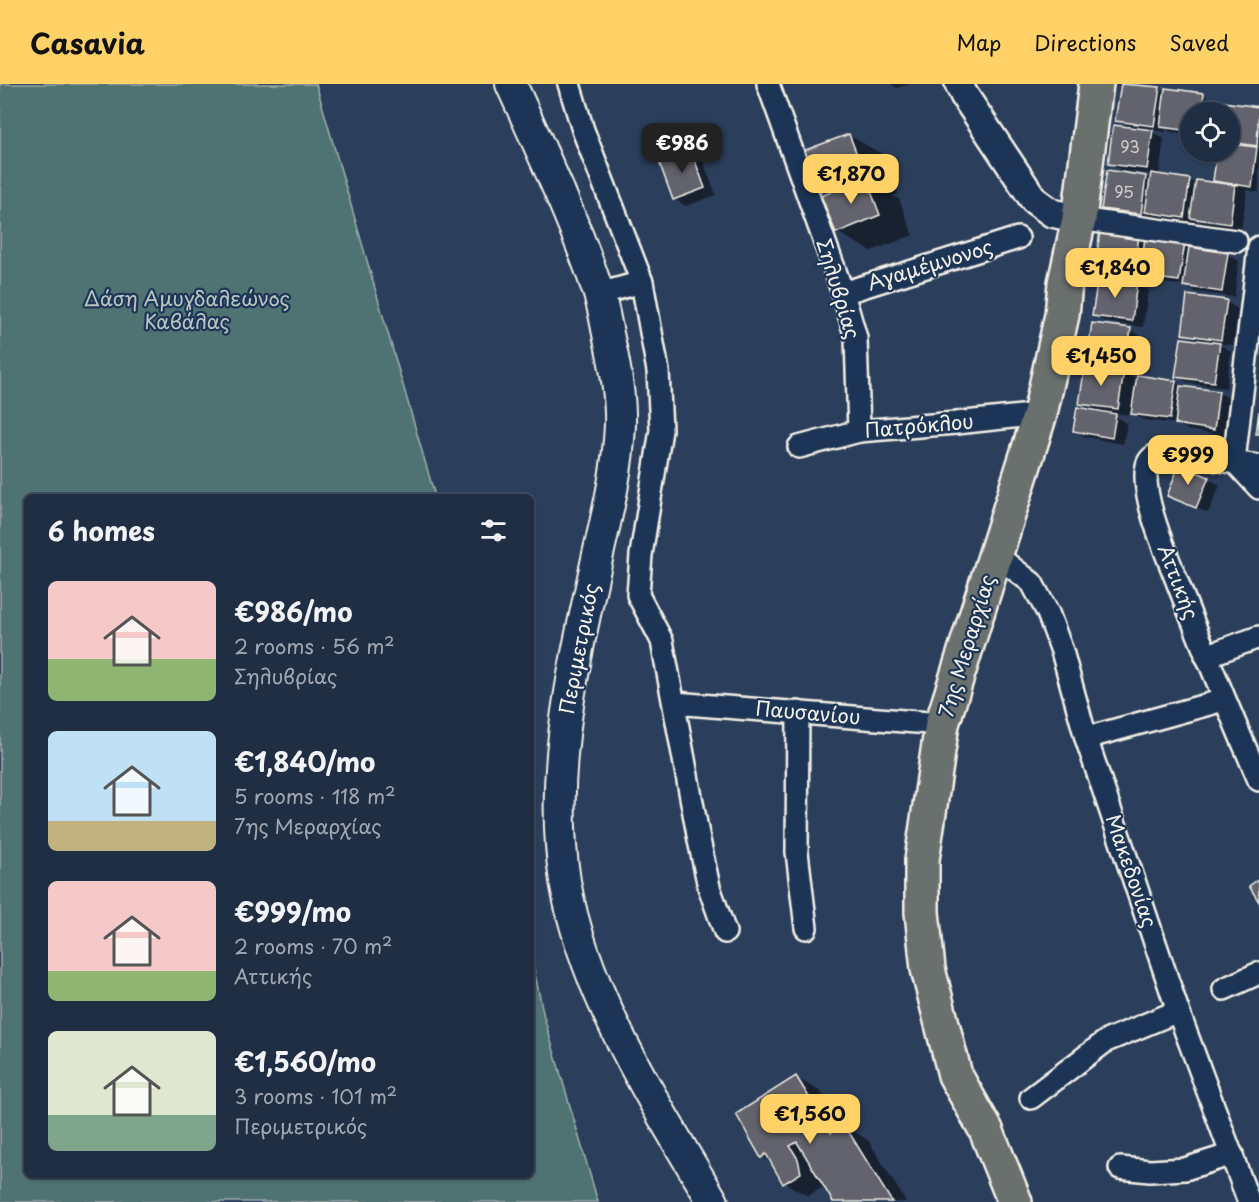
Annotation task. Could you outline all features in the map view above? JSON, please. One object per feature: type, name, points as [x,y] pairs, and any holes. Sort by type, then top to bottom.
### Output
[{"type":"main road","name":"Περιμετρικός","points":[[511,84],[548,164],[599,294],[616,371],[620,422],[616,471],[569,689],[561,755],[560,825],[566,881],[577,933],[593,980],[645,1087],[713,1202]]},
{"type":"main road","name":"7ης Μεραρχίας","points":[[1015,1202],[986,1130],[955,1075],[928,969],[922,912],[922,860],[942,724],[1040,414],[1062,315],[1065,283],[1079,219],[1096,84]]},
{"type":"street","points":[[569,84],[583,130],[642,282],[658,371],[661,430],[641,555],[638,595],[662,641],[704,864],[709,887],[725,932]]},
{"type":"street","name":"Σηλυβρίας","points":[[768,84],[843,293],[856,338],[859,430]]},
{"type":"street","points":[[959,84],[1034,200],[1052,213],[1079,219],[1236,241]]},
{"type":"street","name":"Αγαμέμνονος","points":[[843,293],[1018,238]]},
{"type":"street","points":[[1259,248],[1234,461],[1259,489]]},
{"type":"street","points":[[599,294],[642,282]]},
{"type":"street","name":"Πατρόκλου","points":[[799,447],[859,430],[1040,414]]},
{"type":"street","name":"Αττικής","points":[[1234,461],[1164,452],[1156,454],[1150,458],[1147,466],[1149,495],[1154,519],[1206,656],[1259,780]]},
{"type":"street","points":[[1234,461],[1259,466]]},
{"type":"street","name":"Μακεδονίας","points":[[996,555],[1032,583],[1048,613],[1062,651],[1086,738],[1178,1011],[1248,1202]]},
{"type":"street","points":[[1206,656],[1259,637]]},
{"type":"street","points":[[1086,738],[1224,700]]},
{"type":"street","name":"Παυσανίου","points":[[674,703],[942,724]]},
{"type":"street","points":[[798,712],[797,852],[806,928]]},
{"type":"street","points":[[1224,989],[1259,973]]},
{"type":"street","points":[[1032,1098],[1106,1041],[1178,1011]]},
{"type":"street","points":[[1120,1168],[1150,1171],[1185,1169],[1232,1155]]},
{"type":"green space","name":"Δάση Αμυγδαλεώνος Καβάλας","points":[[0,84],[316,84],[434,494],[24,494],[24,1178],[534,1178],[534,969],[544,1017],[598,1202],[0,1202]]},
{"type":"building","points":[[1121,84],[1160,87],[1154,126],[1115,121]]},
{"type":"building","points":[[1165,88],[1204,93],[1203,102],[1180,102],[1180,130],[1160,127]]},
{"type":"building","points":[[1240,104],[1259,107],[1257,146],[1240,143]]},
{"type":"building","points":[[1113,125],[1153,130],[1147,169],[1108,164]]},
{"type":"building","points":[[849,134],[865,175],[818,192],[803,151]]},
{"type":"building","points":[[1240,145],[1257,147],[1252,187],[1213,181],[1216,162],[1240,162]]},
{"type":"building","points":[[690,147],[705,188],[673,200],[658,159]]},
{"type":"building","points":[[1107,170],[1146,176],[1141,214],[1101,209]]},
{"type":"building","points":[[1151,173],[1190,179],[1184,218],[1145,212]]},
{"type":"building","points":[[866,178],[880,215],[836,233],[821,196]]},
{"type":"building","points":[[1196,180],[1235,185],[1230,224],[1190,218]]},
{"type":"building","points":[[1100,230],[1139,235],[1134,274],[1095,269]]},
{"type":"building","points":[[1145,237],[1185,242],[1179,281],[1140,276]]},
{"type":"building","points":[[1189,247],[1228,253],[1222,292],[1183,286]]},
{"type":"building","points":[[1098,277],[1137,282],[1132,321],[1092,316]]},
{"type":"building","points":[[1187,295],[1227,300],[1221,340],[1182,334]]},
{"type":"building","points":[[1092,323],[1131,328],[1126,367],[1086,362]]},
{"type":"building","points":[[1181,338],[1220,343],[1214,382],[1175,377]]},
{"type":"building","points":[[1085,365],[1124,371],[1118,409],[1079,404]]},
{"type":"building","points":[[1137,375],[1176,381],[1170,419],[1131,414]]},
{"type":"building","points":[[1180,386],[1219,391],[1214,430],[1175,424]]},
{"type":"building","points":[[1077,407],[1116,414],[1112,438],[1073,431]]},
{"type":"building","points":[[1259,411],[1259,434],[1256,434]]},
{"type":"building","points":[[1179,465],[1209,477],[1196,508],[1167,496]]},
{"type":"building","points":[[1259,879],[1259,902],[1249,886]]},
{"type":"building","points":[[796,1076],[831,1133],[844,1124],[892,1202],[833,1202],[797,1142],[790,1146],[798,1159],[801,1173],[783,1184],[766,1154],[761,1158],[736,1114]]}]
